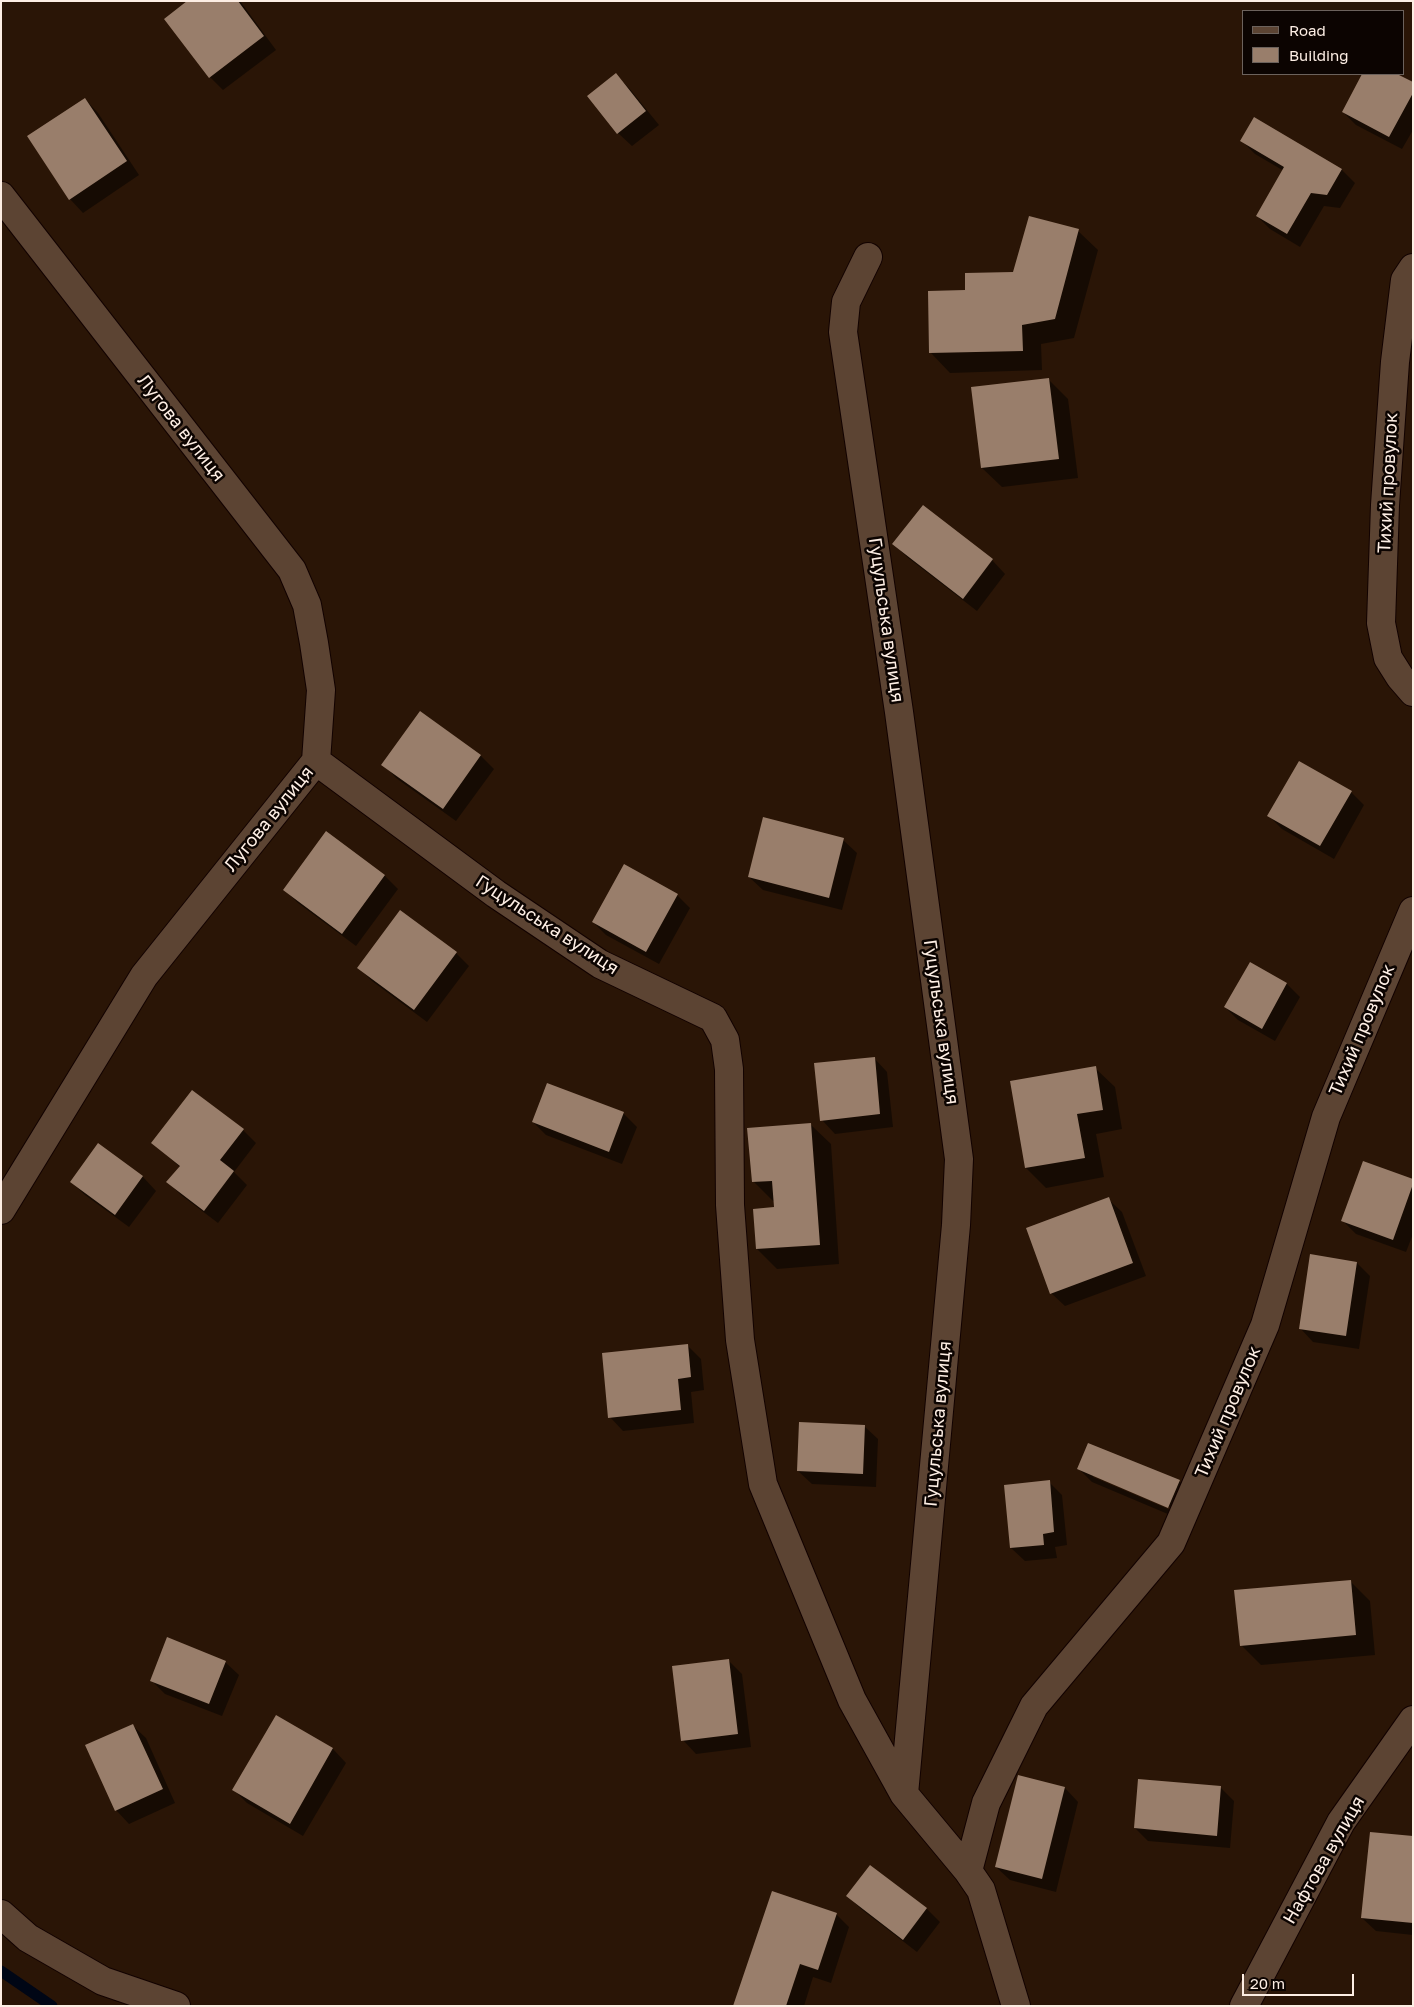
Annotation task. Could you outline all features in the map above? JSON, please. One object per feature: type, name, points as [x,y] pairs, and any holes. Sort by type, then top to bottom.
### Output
[{"type":"street","name":"Лугова вулиця","points":[[1,196],[292,570],[306,605],[321,690],[316,761],[144,976],[1,1210]]},
{"type":"street","name":"Гуцульська вулиця","points":[[868,257],[846,302],[843,332],[900,712],[959,1160],[956,1225],[904,1794]]},
{"type":"street","name":"Тихий провулок","points":[[1413,268],[1405,280],[1396,362],[1384,505],[1381,623],[1388,658],[1400,677],[1413,692]]},
{"type":"street","name":"Гуцульська вулиця","points":[[316,761],[496,894],[600,964],[713,1018],[726,1040],[729,1069],[730,1205],[740,1340],[763,1484],[852,1700],[904,1794],[968,1871],[981,1890],[1016,2006]]},
{"type":"street","name":"Тихий провулок","points":[[968,1871],[986,1803],[1034,1706],[1171,1543],[1265,1325],[1326,1117],[1413,911]]},
{"type":"street","name":"Нафтова вулиця","points":[[1244,2006],[1341,1822],[1413,1720]]},
{"type":"street","points":[[1,1914],[28,1938],[103,1981],[176,2006]]},
{"type":"building","points":[[187,1],[238,1],[264,36],[209,78],[164,19]]},
{"type":"building","points":[[616,73],[646,111],[617,134],[587,96]]},
{"type":"building","points":[[1361,75],[1399,75],[1413,82],[1413,93],[1389,137],[1342,112]]},
{"type":"building","points":[[85,98],[127,161],[69,200],[27,136]]},
{"type":"building","points":[[1254,117],[1342,169],[1327,195],[1311,193],[1287,234],[1256,216],[1284,167],[1240,141]]},
{"type":"building","points":[[1029,216],[1079,229],[1055,319],[1022,325],[1023,351],[929,353],[928,291],[965,290],[965,273],[1013,272]]},
{"type":"building","points":[[1049,378],[1059,459],[981,468],[971,387]]},
{"type":"building","points":[[923,505],[993,559],[963,599],[892,544]]},
{"type":"building","points":[[420,711],[481,755],[443,809],[381,765]]},
{"type":"building","points":[[1299,761],[1352,791],[1320,846],[1267,816]]},
{"type":"building","points":[[763,817],[844,838],[829,898],[748,877]]},
{"type":"building","points":[[326,831],[385,875],[342,934],[283,890]]},
{"type":"building","points":[[624,864],[678,894],[646,952],[592,922]]},
{"type":"building","points":[[400,910],[457,952],[414,1010],[357,968]]},
{"type":"building","points":[[1250,962],[1287,983],[1262,1029],[1224,1007]]},
{"type":"building","points":[[875,1057],[880,1114],[820,1121],[814,1063]]},
{"type":"building","points":[[1096,1066],[1103,1110],[1077,1114],[1085,1158],[1025,1168],[1010,1081]]},
{"type":"building","points":[[547,1083],[624,1112],[609,1152],[532,1122]]},
{"type":"building","points":[[192,1090],[244,1129],[220,1160],[234,1171],[204,1211],[166,1182],[180,1166],[151,1143]]},
{"type":"building","points":[[811,1123],[820,1245],[756,1249],[753,1209],[774,1207],[772,1181],[752,1182],[747,1128]]},
{"type":"building","points":[[98,1143],[143,1176],[115,1215],[70,1182]]},
{"type":"building","points":[[1363,1161],[1413,1179],[1413,1184],[1393,1240],[1341,1221]]},
{"type":"building","points":[[1109,1197],[1133,1263],[1050,1294],[1026,1228]]},
{"type":"building","points":[[1310,1254],[1357,1262],[1346,1336],[1299,1329]]},
{"type":"building","points":[[688,1344],[691,1377],[678,1379],[681,1410],[608,1418],[602,1353]]},
{"type":"building","points":[[799,1422],[865,1425],[863,1474],[797,1471]]},
{"type":"building","points":[[1088,1443],[1180,1480],[1168,1508],[1077,1469]]},
{"type":"building","points":[[1050,1480],[1054,1532],[1043,1534],[1044,1545],[1010,1548],[1004,1485]]},
{"type":"building","points":[[1351,1580],[1356,1635],[1240,1646],[1234,1590]]},
{"type":"building","points":[[167,1637],[226,1661],[209,1704],[150,1681]]},
{"type":"building","points":[[729,1659],[738,1734],[681,1741],[672,1666]]},
{"type":"building","points":[[276,1715],[333,1748],[290,1824],[232,1790]]},
{"type":"building","points":[[133,1724],[163,1789],[115,1811],[85,1745]]},
{"type":"building","points":[[1018,1775],[1065,1787],[1042,1879],[995,1867]]},
{"type":"building","points":[[1138,1779],[1221,1786],[1217,1836],[1134,1828]]},
{"type":"building","points":[[1370,1832],[1413,1836],[1413,1923],[1361,1918]]},
{"type":"building","points":[[870,1865],[927,1908],[903,1940],[846,1896]]},
{"type":"building","points":[[772,1891],[837,1913],[818,1970],[800,1964],[786,2006],[733,2006]]},
{"type":"waterway","points":[[1,1971],[52,2006]]}]
